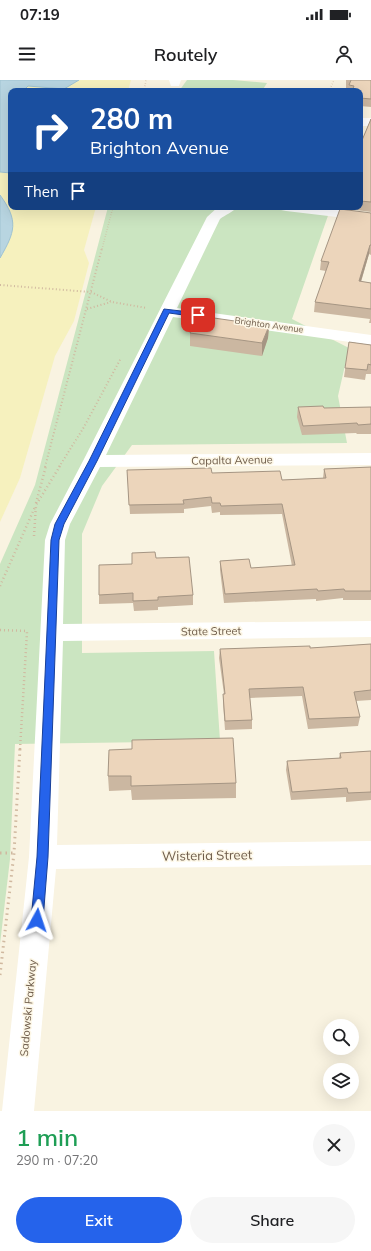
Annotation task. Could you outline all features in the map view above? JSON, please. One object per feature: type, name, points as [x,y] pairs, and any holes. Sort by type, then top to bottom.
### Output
[{"type":"street","name":"Sadowski Parkway","points":[[18,1111],[43,857],[55,540],[60,524],[93,461],[157,310],[214,217],[221,210]]},
{"type":"street","points":[[312,210],[371,217]]},
{"type":"street","name":"Brighton Avenue","points":[[157,310],[371,340]]},
{"type":"street","name":"Capalta Avenue","points":[[93,461],[371,459]]},
{"type":"street","name":"State Street","points":[[52,633],[371,629]]},
{"type":"street","name":"Wisteria Street","points":[[43,857],[371,853]]},
{"type":"path","points":[[0,586],[36,505],[112,210]]},
{"type":"path","points":[[0,285],[91,292],[112,302],[157,310]]},
{"type":"path","points":[[87,309],[112,302]]},
{"type":"path","points":[[0,630],[28,631]]},
{"type":"path","points":[[0,853],[14,853]]},
{"type":"green space","points":[[187,80],[233,80],[267,83],[264,88],[181,88]]},
{"type":"green space","points":[[107,210],[330,210],[292,319],[349,348],[338,396],[347,443],[132,445],[102,486],[82,534],[82,653],[214,651],[220,741],[15,744],[10,859],[0,944],[0,564],[35,485]]},
{"type":"sand","points":[[79,80],[131,80],[129,88],[66,88]]},
{"type":"sand","points":[[28,86],[52,88],[26,88]]},
{"type":"sand","points":[[0,172],[8,173],[8,207],[0,195]]},
{"type":"sand","points":[[9,210],[95,210],[84,250],[89,263],[74,321],[55,356],[20,478],[0,522],[0,258],[8,244]]},
{"type":"water","points":[[0,80],[79,80],[66,88],[28,86],[26,88],[8,88],[8,173],[0,172]]},
{"type":"water","points":[[0,195],[10,212],[13,226],[9,241],[0,258]]},
{"type":"building","points":[[351,80],[371,80],[371,99],[363,98],[363,88],[353,88],[354,86],[349,85]]},
{"type":"building","points":[[371,119],[371,202],[363,201],[363,138]]},
{"type":"building","points":[[340,210],[371,213],[371,245],[359,281],[371,283],[371,309],[315,302],[329,262],[321,261]]},
{"type":"building","points":[[197,318],[213,320],[214,318],[269,326],[262,343],[190,333]]},
{"type":"building","points":[[349,342],[371,345],[371,365],[368,364],[367,370],[345,368]]},
{"type":"building","points":[[323,406],[324,408],[371,407],[371,424],[358,425],[357,423],[303,426],[298,407]]},
{"type":"building","points":[[371,467],[371,591],[345,591],[344,589],[318,591],[317,589],[225,594],[220,561],[249,559],[251,568],[295,565],[282,504],[221,506],[220,503],[212,503],[211,497],[183,500],[184,504],[129,505],[127,470],[211,468],[212,473],[280,471],[282,480],[326,478],[324,469]]},
{"type":"building","points":[[155,552],[156,558],[189,557],[193,595],[158,597],[158,600],[133,601],[133,593],[99,595],[99,565],[132,564],[132,553]]},
{"type":"building","points":[[371,644],[371,690],[354,692],[360,717],[309,719],[303,687],[249,689],[252,720],[225,721],[223,694],[225,694],[220,649],[310,646],[310,648]]},
{"type":"building","points":[[233,738],[236,783],[131,786],[131,776],[108,776],[109,750],[132,749],[132,740]]},
{"type":"building","points":[[371,751],[371,792],[348,793],[347,788],[292,792],[287,761],[341,758],[340,753]]},
{"type":"route","points":[[37,920],[43,857],[55,540],[60,524],[93,461],[166,311],[198,315]]}]
